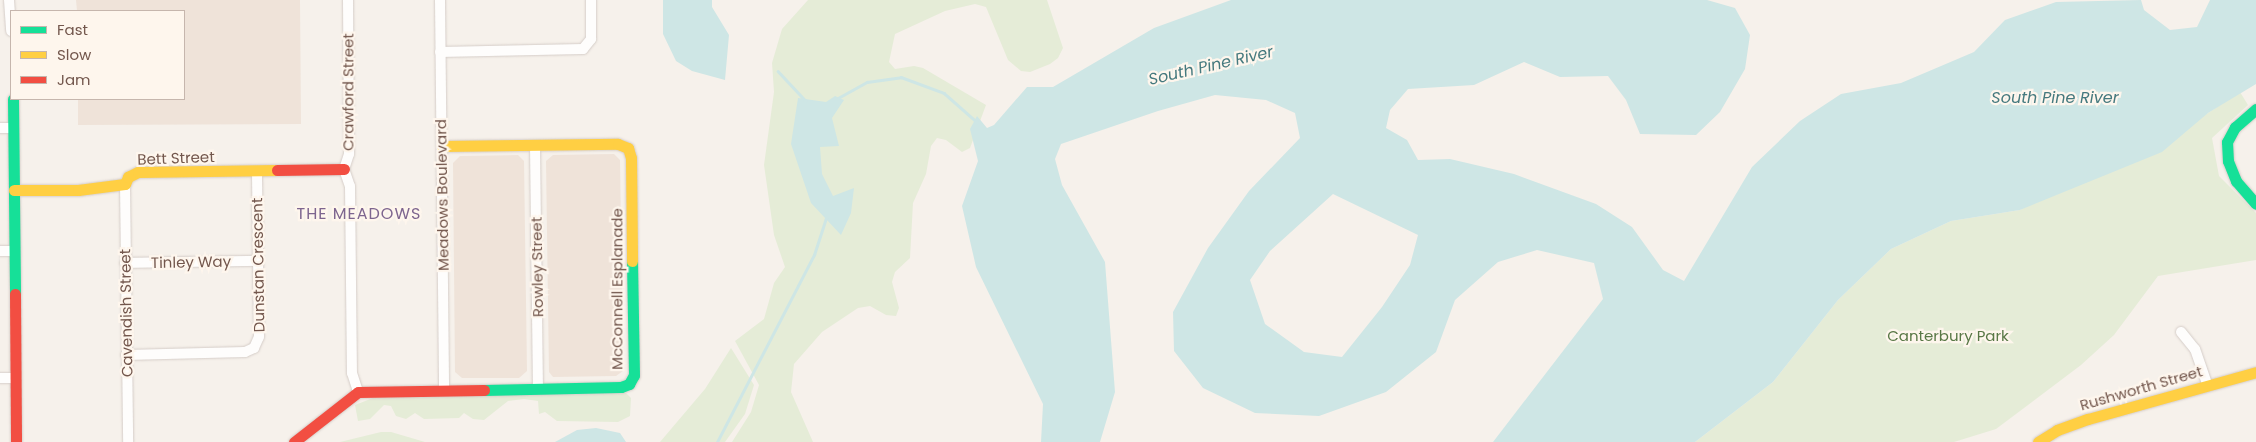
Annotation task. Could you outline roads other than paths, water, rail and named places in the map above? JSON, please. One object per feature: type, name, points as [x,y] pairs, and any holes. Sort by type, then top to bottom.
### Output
[{"type":"street","points":[[9,0],[10,16]]},
{"type":"street","name":"Crawford Street","points":[[348,0],[349,154],[344,169],[350,186],[352,373],[358,392]]},
{"type":"street","name":"Meadows Boulevard","points":[[440,0],[444,390]]},
{"type":"street","points":[[440,52],[583,50],[591,39],[591,0]]},
{"type":"street","points":[[13,100],[16,442]]},
{"type":"street","points":[[2256,109],[2235,127],[2227,142],[2228,161],[2236,181],[2256,204]]},
{"type":"street","points":[[0,128],[13,128]]},
{"type":"street","name":"McConnell Esplanade","points":[[358,392],[621,387],[629,384],[634,375],[630,152],[618,144],[442,146]]},
{"type":"street","name":"Rowley Street","points":[[535,146],[538,389]]},
{"type":"street","name":"Bett Street","points":[[14,190],[78,190],[124,184],[138,172],[344,169]]},
{"type":"street","name":"Dunstan Crescent","points":[[126,355],[246,352],[254,348],[259,338],[257,171]]},
{"type":"street","name":"Cavendish Street","points":[[124,184],[128,442]]},
{"type":"street","points":[[0,251],[14,251]]},
{"type":"street","name":"Tinley Way","points":[[125,263],[257,261]]},
{"type":"street","points":[[2181,332],[2195,349],[2207,384]]},
{"type":"street","name":"Rushworth Street","points":[[2038,442],[2057,430],[2088,419],[2207,384],[2256,372]]},
{"type":"street","points":[[0,378],[16,378]]},
{"type":"street","points":[[294,442],[358,392]]},
{"type":"water","points":[[663,0],[712,0],[712,7],[729,35],[725,80],[692,71],[676,61],[663,34]]},
{"type":"water","name":"South Pine River","points":[[1231,0],[1707,0],[1735,8],[1750,35],[1745,69],[1720,112],[1696,135],[1640,134],[1626,100],[1608,76],[1560,77],[1524,62],[1474,85],[1408,89],[1390,110],[1386,128],[1407,140],[1418,160],[1450,159],[1514,174],[1596,204],[1632,227],[1663,270],[1684,281],[1752,167],[1800,121],[1841,94],[1901,83],[1974,52],[2005,20],[2056,2],[2141,0],[2144,10],[2170,30],[2197,27],[2210,0],[2256,0],[2256,84],[2208,113],[2162,152],[2020,210],[1951,221],[1891,249],[1838,300],[1773,382],[1695,442],[1493,442],[1603,299],[1594,263],[1537,250],[1498,262],[1455,300],[1436,352],[1386,392],[1319,416],[1255,413],[1203,388],[1174,351],[1173,312],[1208,248],[1249,191],[1300,138],[1295,113],[1266,100],[1215,95],[1158,111],[1061,144],[1055,159],[1062,185],[1105,262],[1115,392],[1100,442],[1041,442],[1043,404],[976,267],[962,206],[978,161],[970,129],[977,116],[987,128],[994,125],[1027,87],[1053,87],[1154,28]],"holes":[[[1333,194],[1418,235],[1410,265],[1382,307],[1342,357],[1304,352],[1265,324],[1250,280],[1270,251]]]},
{"type":"water","points":[[835,96],[844,100],[832,118],[839,146],[820,147],[822,174],[833,196],[854,188],[851,213],[841,235],[811,203],[791,144],[798,98],[826,102]]},
{"type":"water","points":[[596,428],[620,433],[626,442],[555,442],[577,430]]},
{"type":"waterway","points":[[778,71],[806,101]]},
{"type":"waterway","points":[[838,98],[867,82],[901,77],[944,93],[977,122]]},
{"type":"waterway","points":[[717,442],[814,255],[826,217]]},
{"type":"district","name":"THE MEADOWS","points":[[359,214]]},
{"type":"park label","name":"Canterbury Park","points":[[1948,336]]}]
